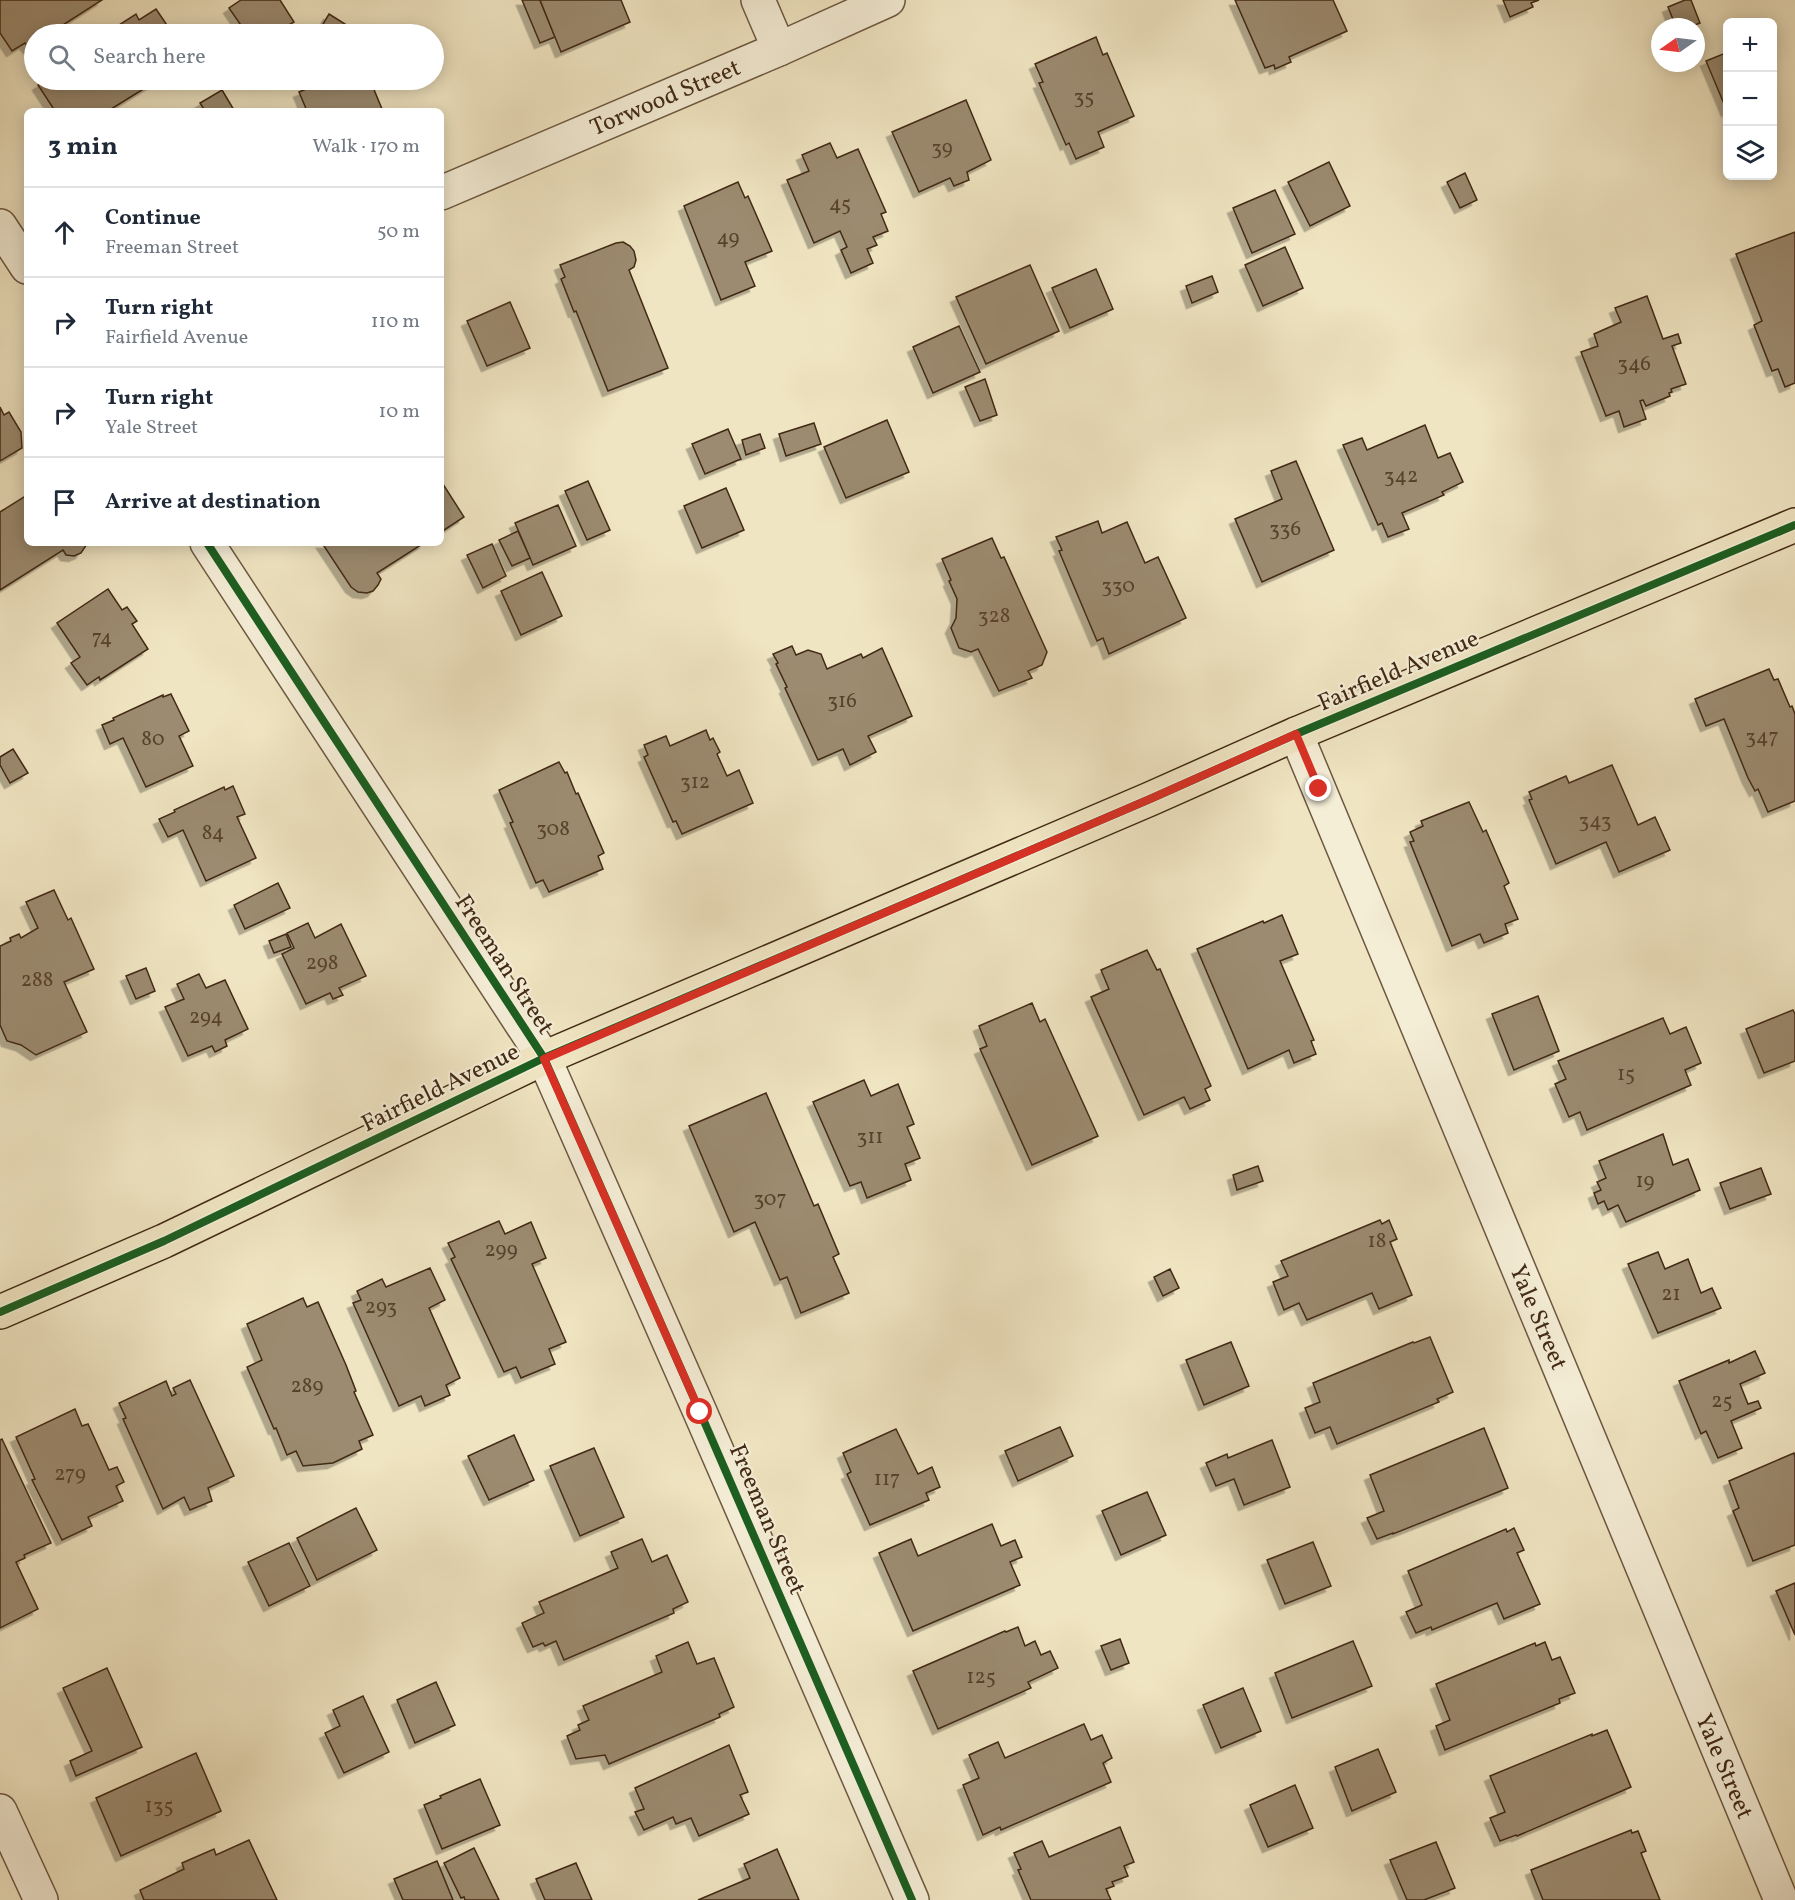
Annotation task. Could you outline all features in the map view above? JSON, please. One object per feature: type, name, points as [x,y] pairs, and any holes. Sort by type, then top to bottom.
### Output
[{"type":"main road","name":"Fairfield Avenue","points":[[0,1312],[164,1241],[544,1059],[1296,734],[1795,525]]},
{"type":"street","points":[[758,0],[779,49]]},
{"type":"street","name":"Torwood Street","points":[[444,192],[888,0]]},
{"type":"street","points":[[0,226],[24,262]]},
{"type":"street","name":"Freeman Street","points":[[209,546],[544,1059],[912,1900]]},
{"type":"street","name":"Yale Street","points":[[1296,734],[1781,1900]]},
{"type":"street","points":[[0,1812],[41,1900]]},
{"type":"building","points":[[0,0],[102,0],[65,24],[24,24],[24,44],[12,51],[0,33]]},
{"type":"building","points":[[241,0],[280,0],[294,22],[291,24],[240,24],[229,8]]},
{"type":"building","points":[[522,0],[540,0],[555,37],[540,43]]},
{"type":"building","points":[[540,0],[621,0],[630,22],[561,52]]},
{"type":"building","points":[[1235,0],[1333,0],[1347,31],[1289,57],[1291,62],[1275,69],[1274,65],[1265,68]]},
{"type":"building","points":[[1503,0],[1539,0],[1531,3],[1533,7],[1510,17]]},
{"type":"building","points":[[1691,0],[1698,18],[1672,18],[1668,7]]},
{"type":"building","points":[[156,9],[166,24],[120,24],[136,14],[139,20]]},
{"type":"building","points":[[329,14],[345,24],[323,24]]},
{"type":"building","points":[[1096,37],[1103,55],[1107,53],[1134,116],[1098,132],[1104,147],[1076,159],[1069,143],[1066,145],[1039,83],[1043,82],[1035,64]]},
{"type":"building","points":[[1723,54],[1723,101],[1706,61]]},
{"type":"building","points":[[41,90],[142,90],[113,108],[53,108]]},
{"type":"building","points":[[222,90],[233,108],[203,108],[200,103]]},
{"type":"building","points":[[304,90],[374,90],[382,108],[306,108],[299,92]]},
{"type":"building","points":[[966,100],[991,160],[967,172],[969,180],[954,186],[950,178],[919,192],[892,132]]},
{"type":"building","points":[[830,143],[837,158],[858,149],[886,212],[881,214],[888,231],[873,237],[877,245],[867,249],[873,263],[851,273],[841,250],[847,247],[840,231],[814,243],[787,180],[809,171],[802,155]]},
{"type":"building","points":[[1329,162],[1350,206],[1310,226],[1288,182]]},
{"type":"building","points":[[1465,173],[1477,200],[1460,208],[1447,182]]},
{"type":"building","points":[[738,182],[745,198],[748,196],[772,251],[745,262],[755,286],[721,300],[684,206]]},
{"type":"building","points":[[1275,190],[1295,234],[1252,253],[1233,208]]},
{"type":"building","points":[[1795,232],[1795,383],[1785,387],[1778,369],[1772,371],[1754,325],[1762,321],[1736,254]]},
{"type":"building","points":[[623,242],[634,251],[636,260],[634,267],[629,270],[668,368],[608,391],[561,279],[565,277],[560,265]]},
{"type":"building","points":[[1285,247],[1303,288],[1263,306],[1245,265]]},
{"type":"building","points":[[1030,265],[1059,331],[986,364],[956,297]]},
{"type":"building","points":[[1096,269],[1113,309],[1070,328],[1052,288]]},
{"type":"building","points":[[1212,276],[1218,292],[1192,303],[1186,286]]},
{"type":"building","points":[[1647,296],[1663,339],[1678,334],[1681,343],[1672,346],[1686,384],[1671,389],[1670,396],[1646,406],[1643,400],[1640,401],[1646,419],[1624,427],[1619,411],[1606,416],[1581,352],[1598,346],[1594,334],[1621,322],[1615,308]]},
{"type":"building","points":[[510,302],[530,348],[487,366],[467,321]]},
{"type":"building","points":[[959,326],[980,372],[933,393],[913,347]]},
{"type":"building","points":[[985,379],[997,415],[980,421],[965,387]]},
{"type":"building","points":[[0,407],[4,415],[9,412],[21,432],[22,448],[0,461]]},
{"type":"building","points":[[887,420],[909,472],[846,498],[824,447]]},
{"type":"building","points":[[814,423],[821,444],[786,456],[779,434]]},
{"type":"building","points":[[1425,425],[1438,458],[1450,453],[1463,482],[1442,492],[1444,495],[1402,513],[1409,529],[1388,537],[1382,523],[1378,525],[1343,445],[1362,438],[1367,450]]},
{"type":"building","points":[[728,429],[741,459],[705,474],[692,444]]},
{"type":"building","points":[[760,434],[765,448],[746,455],[742,440]]},
{"type":"building","points":[[1296,461],[1334,550],[1262,582],[1235,519],[1282,499],[1271,471]]},
{"type":"building","points":[[588,481],[610,530],[587,540],[565,491]]},
{"type":"building","points":[[444,486],[464,517],[444,530]]},
{"type":"building","points":[[726,488],[744,530],[702,548],[684,506]]},
{"type":"building","points":[[24,497],[24,546],[86,546],[81,553],[74,556],[66,555],[63,550],[0,590],[0,512]]},
{"type":"building","points":[[558,505],[576,546],[533,565],[515,523]]},
{"type":"building","points":[[1098,521],[1102,533],[1127,522],[1145,563],[1158,557],[1186,618],[1109,654],[1103,638],[1097,641],[1059,551],[1062,550],[1056,537]]},
{"type":"building","points":[[518,531],[530,558],[512,566],[499,540]]},
{"type":"building","points":[[992,538],[1001,558],[1004,557],[1047,652],[1042,665],[1028,671],[1032,678],[999,691],[978,649],[971,652],[959,648],[951,628],[956,618],[957,599],[942,559]]},
{"type":"building","points":[[492,544],[506,576],[483,588],[467,555]]},
{"type":"building","points":[[324,546],[419,546],[377,573],[381,579],[373,591],[358,592],[351,587]]},
{"type":"building","points":[[542,572],[562,616],[521,635],[501,591]]},
{"type":"building","points":[[108,589],[122,610],[127,607],[137,621],[132,624],[148,649],[100,680],[99,677],[87,685],[71,663],[80,657],[57,623]]},
{"type":"building","points":[[792,646],[796,655],[808,650],[821,654],[827,669],[861,654],[863,658],[882,648],[912,716],[868,736],[876,752],[850,765],[843,749],[818,760],[785,688],[787,687],[773,654]]},
{"type":"building","points":[[1769,669],[1774,680],[1778,679],[1795,714],[1795,801],[1768,812],[1758,789],[1755,791],[1748,778],[1724,719],[1706,726],[1695,699]]},
{"type":"building","points":[[171,694],[189,731],[179,736],[193,766],[146,787],[123,738],[110,744],[102,725],[163,695],[163,697]]},
{"type":"building","points":[[706,730],[710,740],[713,738],[720,752],[717,754],[727,776],[739,770],[753,803],[682,834],[676,821],[673,822],[644,757],[648,755],[644,745],[666,736],[670,746]]},
{"type":"building","points":[[13,749],[28,773],[10,783],[0,765],[0,757]]},
{"type":"building","points":[[559,762],[565,773],[567,772],[576,794],[578,793],[604,853],[598,856],[603,869],[549,892],[543,880],[536,883],[510,823],[513,822],[499,790]]},
{"type":"building","points":[[1612,765],[1638,825],[1655,817],[1670,850],[1619,872],[1606,842],[1556,864],[1529,800],[1532,799],[1529,792],[1566,776],[1569,783]]},
{"type":"building","points":[[233,786],[245,814],[237,817],[256,858],[206,881],[183,830],[168,837],[159,819],[224,787],[225,790]]},
{"type":"building","points":[[1469,802],[1483,832],[1486,830],[1509,883],[1504,886],[1518,919],[1505,924],[1508,933],[1484,943],[1480,934],[1452,946],[1410,842],[1414,841],[1410,832],[1423,826],[1421,821]]},
{"type":"building","points":[[278,883],[290,908],[245,929],[234,905]]},
{"type":"building","points":[[54,890],[68,920],[71,918],[94,969],[64,982],[87,1032],[36,1055],[21,1045],[7,1041],[0,1025],[0,946],[11,941],[10,938],[19,934],[21,938],[38,928],[26,902]]},
{"type":"building","points":[[1282,915],[1298,954],[1280,961],[1314,1040],[1311,1041],[1316,1054],[1294,1063],[1289,1050],[1248,1069],[1197,949]]},
{"type":"building","points":[[308,923],[315,938],[341,924],[366,976],[339,988],[343,995],[333,999],[330,993],[306,1004],[282,954],[294,948],[287,933]]},
{"type":"building","points":[[286,934],[291,947],[274,953],[269,941]]},
{"type":"building","points":[[1147,950],[1157,970],[1160,969],[1211,1086],[1205,1089],[1210,1100],[1190,1109],[1184,1097],[1144,1115],[1091,997],[1109,989],[1101,970]]},
{"type":"building","points":[[146,968],[155,991],[136,999],[126,976]]},
{"type":"building","points":[[199,974],[206,988],[225,980],[248,1029],[225,1040],[227,1046],[215,1052],[212,1046],[188,1056],[165,1007],[184,999],[177,984]]},
{"type":"building","points":[[1538,996],[1559,1051],[1514,1070],[1492,1014]]},
{"type":"building","points":[[1032,1003],[1040,1022],[1045,1019],[1098,1136],[1032,1165],[980,1049],[987,1046],[979,1026]]},
{"type":"building","points":[[1793,1010],[1795,1014],[1795,1061],[1764,1073],[1746,1029]]},
{"type":"building","points":[[1663,1018],[1670,1034],[1686,1027],[1701,1063],[1685,1070],[1691,1085],[1587,1130],[1580,1112],[1569,1117],[1555,1084],[1566,1079],[1558,1061]]},
{"type":"building","points":[[864,1080],[871,1096],[898,1084],[914,1124],[907,1127],[920,1158],[905,1164],[911,1180],[867,1198],[861,1182],[850,1186],[813,1102]]},
{"type":"building","points":[[766,1093],[814,1206],[818,1204],[839,1254],[833,1257],[849,1293],[801,1313],[787,1277],[780,1280],[755,1222],[734,1232],[689,1126]]},
{"type":"building","points":[[1663,1134],[1673,1165],[1688,1159],[1700,1190],[1626,1222],[1618,1205],[1608,1210],[1604,1201],[1598,1204],[1594,1193],[1601,1190],[1597,1182],[1606,1178],[1599,1161]]},
{"type":"building","points":[[1258,1166],[1263,1181],[1237,1190],[1233,1175]]},
{"type":"building","points":[[1761,1168],[1771,1194],[1730,1209],[1720,1183]]},
{"type":"building","points":[[1380,1220],[1382,1224],[1389,1220],[1397,1239],[1390,1242],[1412,1295],[1379,1309],[1372,1293],[1307,1320],[1299,1303],[1284,1310],[1273,1282],[1288,1276],[1281,1261]]},
{"type":"building","points":[[499,1221],[505,1234],[531,1222],[546,1258],[532,1264],[566,1342],[549,1349],[555,1364],[521,1378],[516,1367],[504,1372],[451,1259],[455,1257],[448,1243]]},
{"type":"building","points":[[1658,1252],[1665,1269],[1688,1259],[1701,1293],[1712,1288],[1721,1308],[1658,1333],[1628,1264]]},
{"type":"building","points":[[430,1268],[445,1300],[429,1308],[460,1378],[446,1385],[450,1395],[425,1406],[421,1396],[399,1406],[353,1303],[361,1300],[357,1291],[382,1279],[386,1287]]},
{"type":"building","points":[[1170,1269],[1179,1288],[1163,1296],[1154,1277]]},
{"type":"building","points":[[303,1298],[307,1307],[318,1302],[373,1435],[359,1441],[362,1449],[333,1463],[303,1466],[296,1451],[287,1455],[247,1367],[262,1360],[247,1324]]},
{"type":"building","points":[[1430,1337],[1453,1392],[1437,1399],[1439,1402],[1337,1444],[1330,1427],[1315,1433],[1305,1408],[1320,1402],[1313,1383]]},
{"type":"building","points":[[1231,1342],[1249,1386],[1204,1405],[1186,1360]]},
{"type":"building","points":[[1755,1351],[1765,1373],[1740,1384],[1748,1404],[1758,1401],[1761,1408],[1731,1421],[1742,1448],[1718,1458],[1706,1431],[1701,1434],[1679,1381]]},
{"type":"building","points":[[190,1380],[234,1476],[208,1488],[212,1501],[190,1510],[184,1497],[163,1509],[123,1419],[126,1418],[119,1403],[166,1381],[172,1396],[176,1394],[173,1388]]},
{"type":"building","points":[[75,1409],[82,1426],[88,1424],[109,1470],[117,1467],[124,1482],[116,1486],[123,1501],[88,1517],[92,1526],[62,1540],[32,1480],[35,1479],[16,1437]]},
{"type":"building","points":[[1060,1427],[1073,1456],[1018,1481],[1005,1451]]},
{"type":"building","points":[[1484,1428],[1508,1488],[1377,1539],[1367,1518],[1384,1511],[1370,1475]]},
{"type":"building","points":[[896,1429],[918,1474],[932,1467],[940,1487],[926,1493],[929,1500],[870,1525],[847,1474],[851,1472],[843,1453]]},
{"type":"building","points":[[514,1435],[534,1480],[489,1500],[468,1456]]},
{"type":"building","points":[[2,1439],[51,1543],[24,1555],[25,1558],[16,1562],[38,1609],[0,1628],[0,1440]]},
{"type":"building","points":[[1272,1440],[1290,1487],[1244,1505],[1234,1479],[1216,1486],[1206,1463],[1227,1454],[1228,1458]]},
{"type":"building","points":[[594,1448],[624,1517],[580,1536],[550,1466]]},
{"type":"building","points":[[1794,1453],[1795,1545],[1753,1561],[1733,1511],[1739,1508],[1729,1481]]},
{"type":"building","points":[[1147,1492],[1166,1535],[1121,1555],[1102,1511]]},
{"type":"building","points":[[356,1508],[377,1550],[317,1580],[297,1538]]},
{"type":"building","points":[[992,1524],[1001,1546],[1015,1540],[1022,1557],[1010,1562],[1020,1585],[913,1631],[879,1553],[911,1539],[918,1556]]},
{"type":"building","points":[[1514,1528],[1524,1550],[1517,1553],[1540,1604],[1504,1619],[1497,1603],[1432,1630],[1431,1627],[1416,1633],[1406,1612],[1422,1605],[1408,1571],[1506,1529],[1507,1532]]},
{"type":"building","points":[[642,1539],[652,1562],[667,1555],[688,1602],[673,1609],[674,1613],[564,1660],[556,1641],[545,1646],[543,1643],[533,1647],[522,1623],[544,1613],[539,1602],[618,1568],[611,1552]]},
{"type":"building","points":[[1313,1542],[1331,1586],[1285,1604],[1267,1560]]},
{"type":"building","points":[[289,1543],[310,1586],[269,1606],[248,1562]]},
{"type":"building","points":[[1795,1583],[1795,1635],[1776,1591]]},
{"type":"building","points":[[1018,1627],[1025,1646],[1035,1641],[1041,1655],[1050,1651],[1058,1668],[1028,1682],[1031,1688],[938,1729],[913,1671]]},
{"type":"building","points":[[1120,1639],[1129,1663],[1111,1670],[1101,1646]]},
{"type":"building","points":[[1353,1641],[1372,1686],[1292,1718],[1275,1673]]},
{"type":"building","points":[[688,1642],[697,1664],[714,1658],[734,1707],[719,1714],[720,1717],[609,1764],[605,1755],[576,1759],[567,1736],[580,1730],[578,1725],[589,1720],[583,1706],[662,1672],[656,1656]]},
{"type":"building","points":[[1545,1642],[1552,1660],[1560,1657],[1575,1693],[1559,1699],[1560,1703],[1445,1750],[1436,1726],[1450,1720],[1436,1684],[1535,1643],[1536,1646]]},
{"type":"building","points":[[107,1668],[142,1747],[76,1776],[70,1761],[92,1751],[63,1688]]},
{"type":"building","points":[[436,1682],[455,1725],[415,1743],[397,1700]]},
{"type":"building","points":[[1243,1688],[1261,1731],[1221,1748],[1203,1705]]},
{"type":"building","points":[[363,1696],[389,1752],[344,1773],[325,1733],[340,1726],[333,1710]]},
{"type":"building","points":[[1084,1724],[1091,1740],[1102,1735],[1112,1758],[1103,1763],[1111,1782],[1001,1830],[1000,1827],[983,1835],[963,1785],[979,1778],[969,1755],[998,1742],[1005,1758]]},
{"type":"building","points":[[1607,1730],[1631,1787],[1517,1836],[1500,1841],[1490,1818],[1505,1812],[1490,1776]]},
{"type":"building","points":[[729,1745],[748,1792],[740,1795],[749,1814],[699,1836],[691,1818],[676,1824],[673,1817],[644,1830],[635,1812],[644,1809],[635,1788]]},
{"type":"building","points":[[1378,1749],[1396,1792],[1352,1811],[1335,1767]]},
{"type":"building","points":[[196,1753],[221,1811],[121,1856],[96,1798]]},
{"type":"building","points":[[480,1779],[500,1825],[442,1849],[424,1805]]},
{"type":"building","points":[[1295,1785],[1313,1828],[1268,1847],[1250,1805]]},
{"type":"building","points":[[1120,1827],[1134,1862],[1124,1866],[1128,1876],[1112,1882],[1114,1886],[1106,1889],[1111,1900],[1031,1900],[1018,1870],[1021,1869],[1014,1853],[1042,1841],[1049,1857]]},
{"type":"building","points":[[1631,1830],[1632,1833],[1638,1831],[1646,1851],[1641,1853],[1660,1900],[1543,1900],[1531,1870]]},
{"type":"building","points":[[249,1840],[277,1900],[144,1900],[140,1890],[184,1869],[182,1863],[214,1849],[216,1855]]},
{"type":"building","points":[[1436,1842],[1455,1888],[1424,1900],[1407,1900],[1390,1860]]},
{"type":"building","points":[[474,1848],[499,1900],[461,1898],[444,1863]]},
{"type":"building","points":[[777,1849],[799,1900],[698,1900],[750,1878],[744,1864]]},
{"type":"building","points":[[437,1861],[453,1900],[403,1900],[394,1879]]},
{"type":"building","points":[[576,1863],[592,1900],[545,1900],[536,1879]]},
{"type":"cycle path","points":[[0,1312],[164,1241],[544,1058],[1150,799],[1296,734],[1795,525]]},
{"type":"cycle path","points":[[209,546],[544,1058],[912,1900]]},
{"type":"route","points":[[700,1412],[544,1059],[1296,734],[1319,789]]}]
